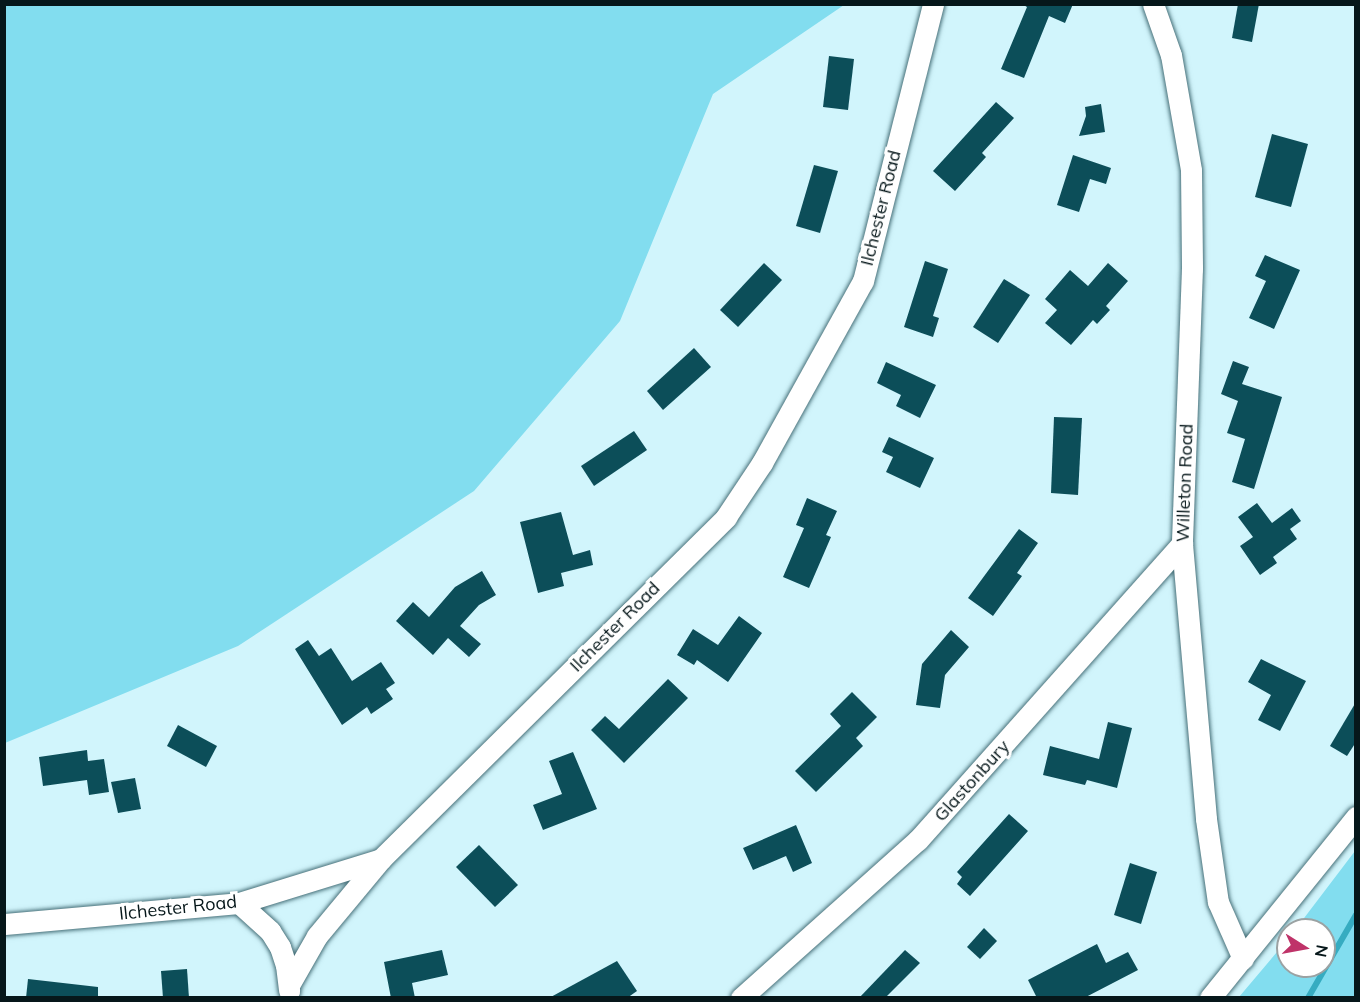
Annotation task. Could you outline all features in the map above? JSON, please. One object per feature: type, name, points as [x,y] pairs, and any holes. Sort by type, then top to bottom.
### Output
[{"type":"street","name":"Ilchester Road","points":[[4,924],[239,903],[381,859],[726,517],[762,463],[863,280],[933,4]]},
{"type":"street","name":"Willeton Road","points":[[1153,4],[1171,55],[1191,170],[1192,268],[1182,544],[1214,878],[1226,924],[1243,959]]},
{"type":"street","name":"Glastonbury","points":[[741,998],[918,840],[1182,544]]},
{"type":"street","points":[[1210,998],[1356,817]]},
{"type":"street","points":[[289,991],[317,936],[381,859]]},
{"type":"street","points":[[239,903],[270,931],[280,947],[289,991]]},
{"type":"shaded area","points":[[5,4],[844,5],[713,94],[620,321],[474,491],[238,646],[5,743]]},
{"type":"shaded area","points":[[1355,851],[1355,997],[1239,997],[1276,953],[1276,978],[1336,978],[1336,918],[1304,918]]},
{"type":"building","points":[[1022,4],[1073,4],[1065,23],[1049,16],[1024,78],[1001,69],[1027,7]]},
{"type":"building","points":[[1238,4],[1259,4],[1252,42],[1232,38]]},
{"type":"building","points":[[829,56],[854,59],[848,110],[823,107]]},
{"type":"building","points":[[996,102],[1014,118],[982,153],[986,157],[955,191],[933,171]]},
{"type":"building","points":[[1101,104],[1105,132],[1079,136],[1086,116],[1085,107]]},
{"type":"building","points":[[1272,134],[1308,144],[1291,207],[1255,197]]},
{"type":"building","points":[[1073,155],[1111,168],[1106,184],[1090,179],[1079,212],[1057,205]]},
{"type":"building","points":[[814,165],[838,171],[820,233],[796,226]]},
{"type":"building","points":[[1265,255],[1300,270],[1274,329],[1249,318],[1266,281],[1255,276]]},
{"type":"building","points":[[925,261],[948,269],[933,316],[939,318],[933,337],[904,327]]},
{"type":"building","points":[[764,263],[782,280],[738,327],[720,310]]},
{"type":"building","points":[[1108,263],[1128,281],[1106,306],[1110,310],[1097,324],[1093,320],[1071,345],[1045,323],[1057,310],[1045,299],[1070,270],[1088,286]]},
{"type":"building","points":[[1004,279],[1030,295],[998,343],[973,327]]},
{"type":"building","points":[[694,348],[711,367],[663,410],[647,391]]},
{"type":"building","points":[[1233,361],[1249,367],[1242,384],[1282,397],[1254,489],[1232,482],[1245,439],[1227,433],[1238,401],[1221,394]]},
{"type":"building","points":[[886,362],[936,385],[920,418],[896,406],[901,395],[877,383]]},
{"type":"building","points":[[1054,417],[1082,418],[1078,495],[1051,493]]},
{"type":"building","points":[[634,431],[647,450],[594,486],[581,466]]},
{"type":"building","points":[[889,437],[934,458],[920,488],[886,472],[893,457],[882,452]]},
{"type":"building","points":[[807,498],[837,511],[826,535],[831,537],[809,588],[783,577],[804,528],[796,525]]},
{"type":"building","points":[[1257,503],[1272,523],[1292,508],[1301,521],[1290,529],[1297,539],[1273,557],[1277,563],[1260,575],[1240,546],[1253,537],[1238,517]]},
{"type":"building","points":[[561,512],[573,555],[590,550],[593,565],[561,573],[564,586],[538,593],[520,522]]},
{"type":"building","points":[[1019,529],[1038,543],[1017,573],[1022,576],[993,616],[968,598]]},
{"type":"building","points":[[482,571],[496,595],[479,605],[460,626],[481,644],[469,657],[448,638],[433,655],[396,621],[413,602],[429,617],[455,587]]},
{"type":"building","points":[[739,616],[762,633],[728,682],[697,660],[694,665],[677,655],[693,629],[718,645]]},
{"type":"building","points":[[951,630],[969,647],[945,675],[940,708],[916,705],[922,664]]},
{"type":"building","points":[[308,640],[319,656],[331,648],[352,681],[381,662],[395,683],[386,689],[393,699],[371,714],[367,707],[342,725],[295,649]]},
{"type":"building","points":[[1261,659],[1306,681],[1280,731],[1258,720],[1271,695],[1248,682]]},
{"type":"building","points":[[668,679],[688,698],[624,763],[591,730],[605,716],[619,729]]},
{"type":"building","points":[[852,692],[877,717],[856,738],[863,746],[816,792],[795,771],[841,726],[830,714]]},
{"type":"building","points":[[1356,702],[1356,742],[1347,756],[1330,746]]},
{"type":"building","points":[[1108,722],[1132,728],[1117,788],[1087,780],[1085,785],[1043,775],[1050,746],[1099,759]]},
{"type":"building","points":[[178,725],[217,746],[206,767],[167,746]]},
{"type":"building","points":[[87,750],[88,761],[104,759],[109,792],[89,795],[87,780],[43,786],[39,757]]},
{"type":"building","points":[[573,752],[597,809],[543,830],[533,805],[562,794],[549,761]]},
{"type":"building","points":[[135,778],[141,809],[118,813],[111,782]]},
{"type":"building","points":[[1009,814],[1028,831],[970,896],[957,884],[962,877],[957,872]]},
{"type":"building","points":[[796,825],[812,863],[793,872],[786,856],[753,870],[743,848]]},
{"type":"building","points":[[479,845],[518,885],[495,907],[456,867]]},
{"type":"building","points":[[1130,863],[1157,872],[1141,924],[1114,915]]},
{"type":"building","points":[[984,928],[997,941],[980,959],[967,947]]},
{"type":"building","points":[[1097,944],[1106,963],[1128,952],[1138,970],[1084,998],[1037,998],[1028,980]]},
{"type":"building","points":[[442,950],[448,975],[412,983],[415,998],[391,998],[384,962]]},
{"type":"building","points":[[905,950],[920,963],[885,998],[859,998]]},
{"type":"building","points":[[617,961],[637,991],[627,998],[549,998]]},
{"type":"building","points":[[187,969],[189,998],[163,998],[161,971]]},
{"type":"building","points":[[28,979],[98,987],[98,998],[26,998]]},
{"type":"waterway","points":[[1308,998],[1356,915]]}]
